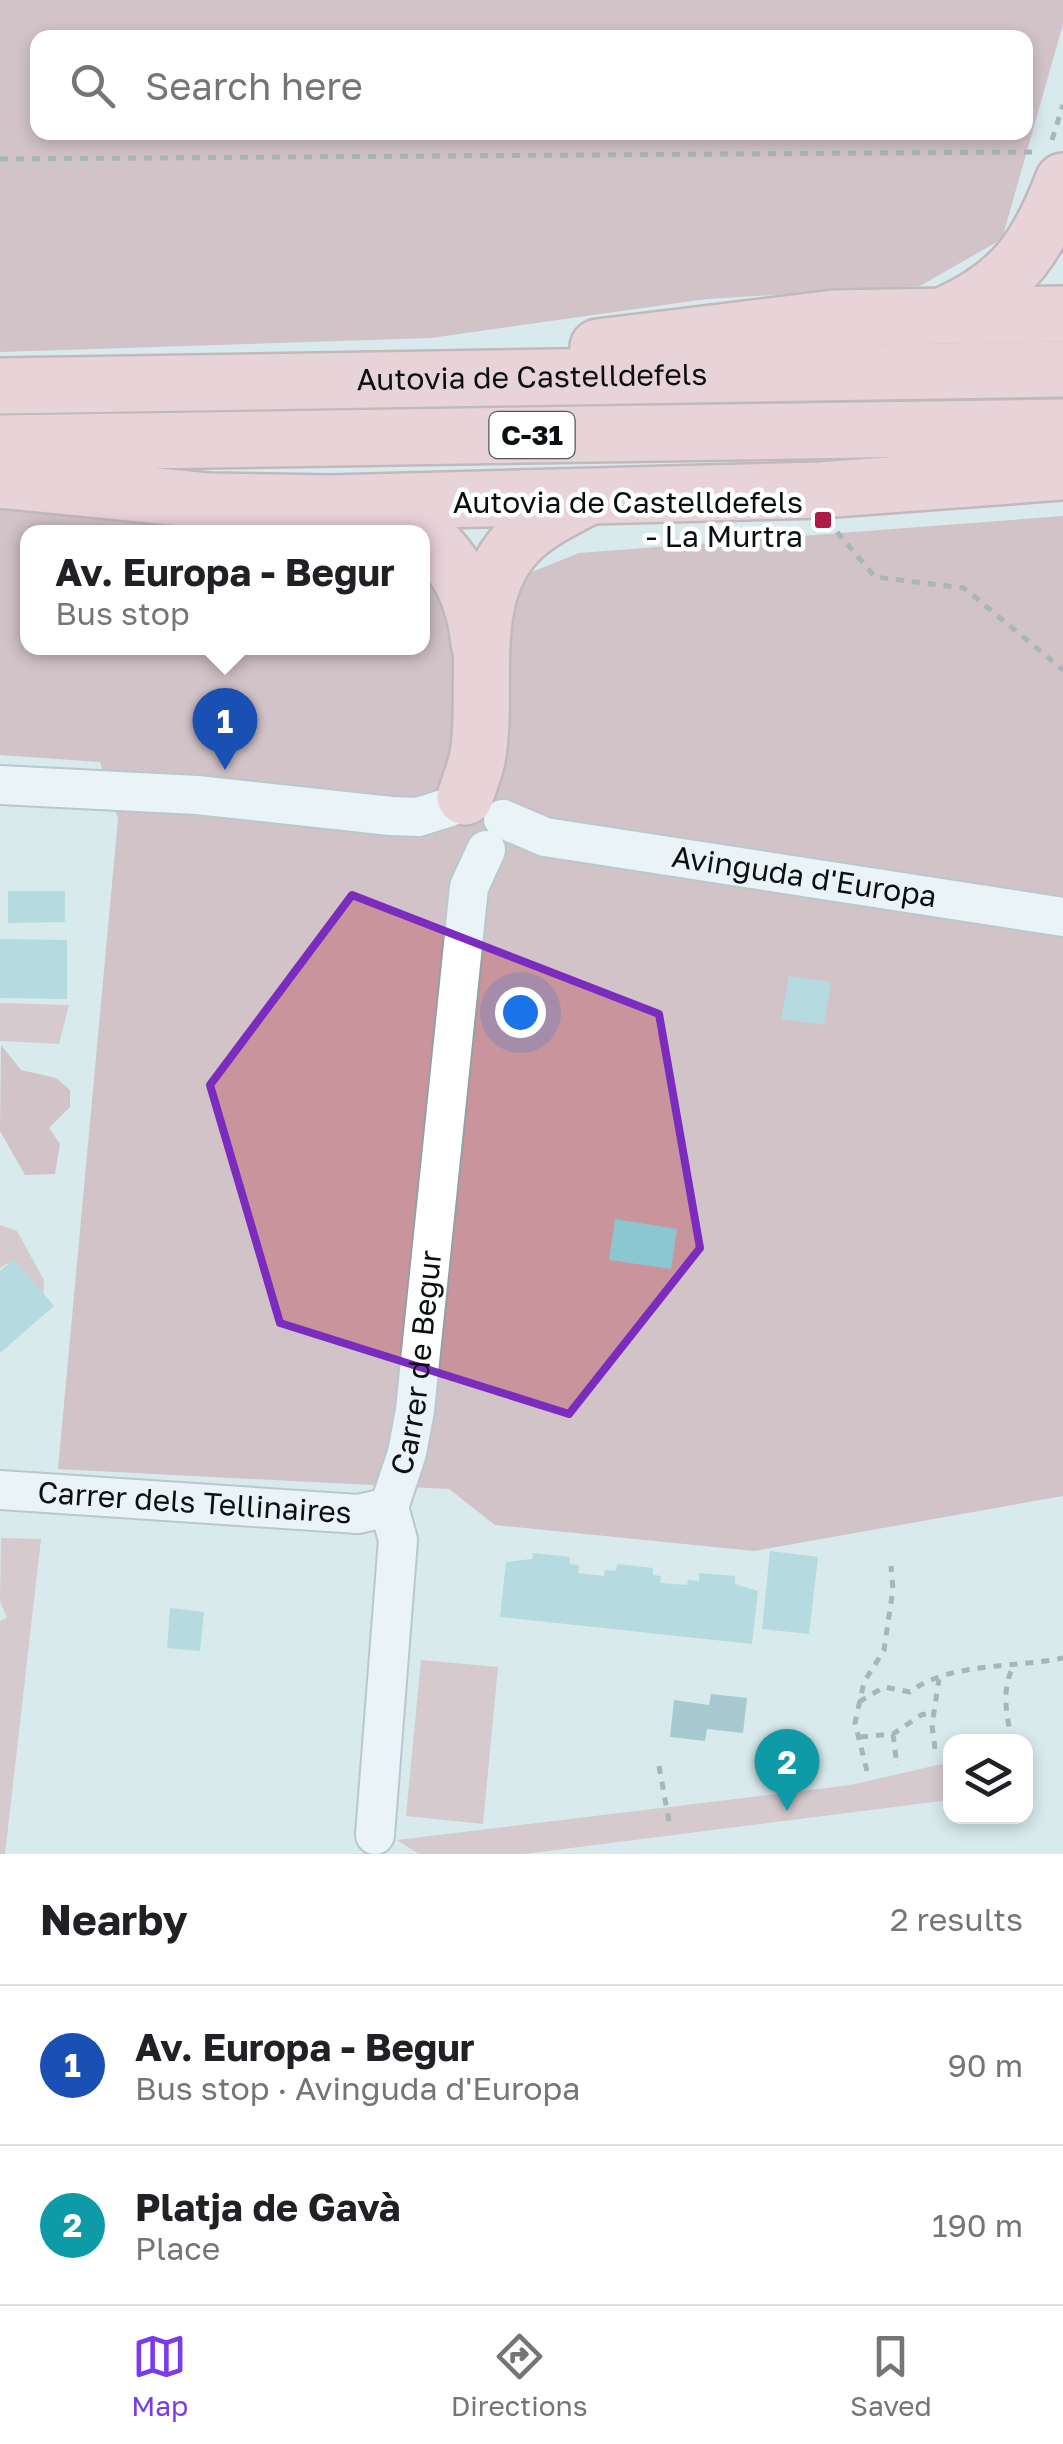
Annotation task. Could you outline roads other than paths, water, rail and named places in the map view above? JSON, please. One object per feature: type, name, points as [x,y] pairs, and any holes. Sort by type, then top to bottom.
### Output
[{"type":"highway","points":[[948,314],[1004,282],[1032,248],[1056,167]]},
{"type":"highway","points":[[362,380],[748,326],[948,314],[1063,314]]},
{"type":"highway","name":"Autovia de Castelldefels","points":[[0,386],[1063,369]]},
{"type":"highway","name":"Autovia de Castelldefels","points":[[0,444],[1063,427]]},
{"type":"highway","points":[[0,480],[209,501],[330,503],[821,490],[1063,472]]},
{"type":"highway","points":[[475,817],[480,659],[490,596],[508,556],[523,536],[586,498]]},
{"type":"highway","points":[[330,503],[389,512],[409,525]]},
{"type":"highway","points":[[430,539],[469,593],[480,659]]},
{"type":"street","name":"Avinguda d'Europa","points":[[0,784],[197,795],[390,816],[475,817],[544,837],[1063,917]]},
{"type":"street","name":"Carrer de Begur","points":[[376,1834],[398,1540],[389,1507],[408,1453],[415,1410],[475,817]]},
{"type":"street","name":"Carrer dels Tellinaires","points":[[0,1490],[358,1514],[389,1507]]},
{"type":"water","points":[[711,1694],[747,1698],[743,1733],[707,1729],[705,1741],[670,1737],[674,1700],[709,1705]]},
{"type":"place","name":"Autovia de Castelldefels - La Murtra","points":[[823,520]]},
{"type":"place","name":"Av. Europa - Begur","points":[[225,770]]},
{"type":"place","name":"Platja de Gavà","points":[[787,1811]]}]
